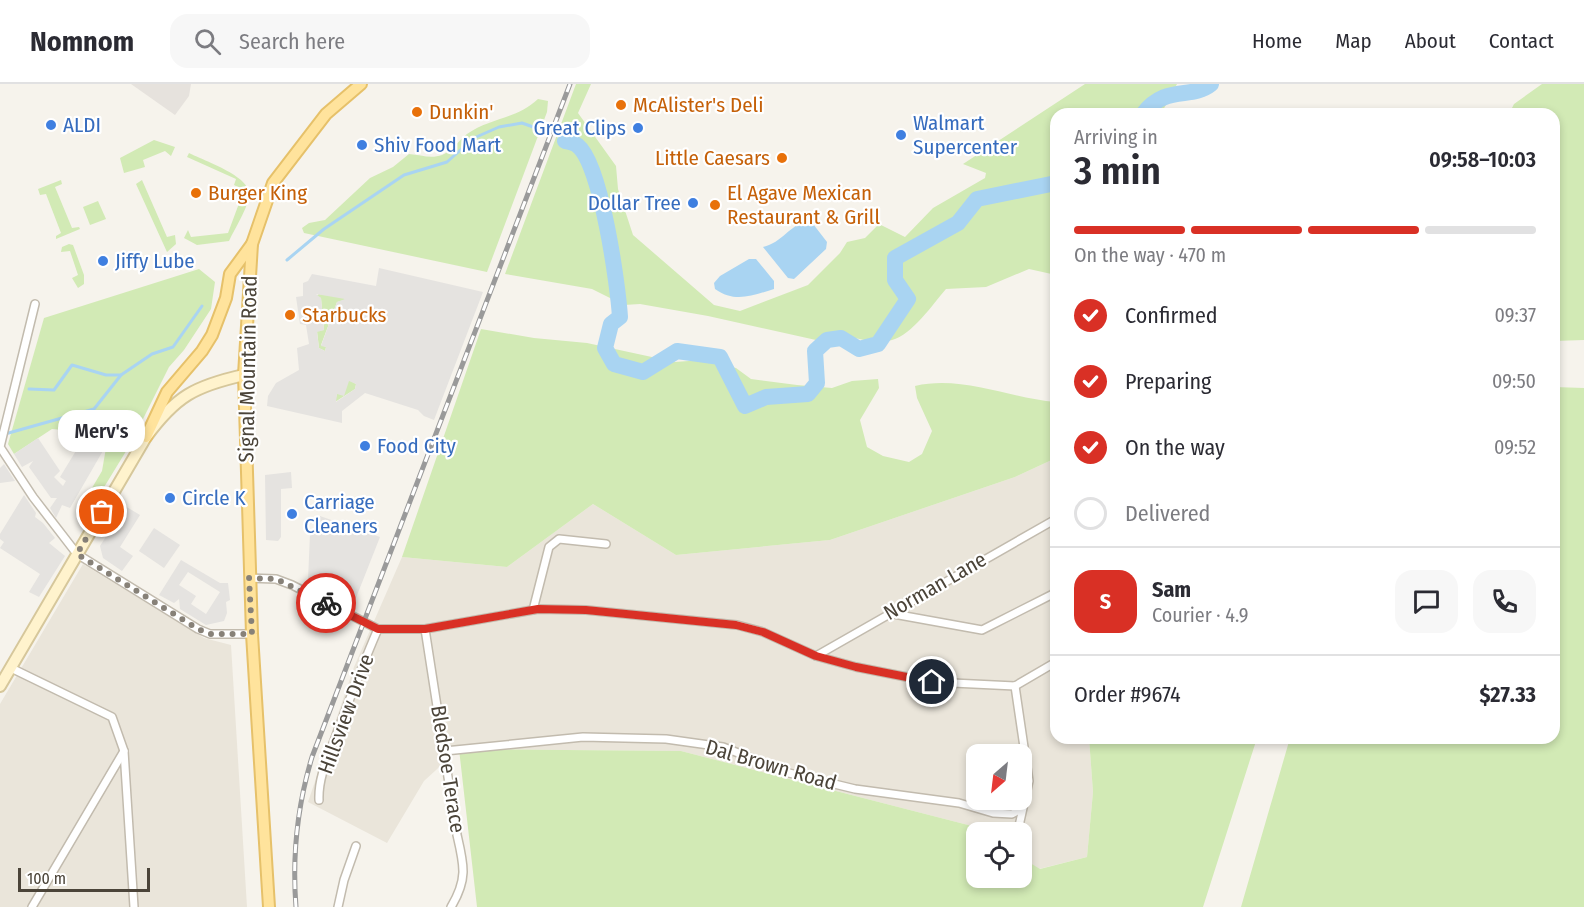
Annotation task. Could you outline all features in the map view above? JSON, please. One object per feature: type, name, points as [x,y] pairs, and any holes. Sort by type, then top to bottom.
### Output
[{"type":"main road","name":"Signal Mountain Road","points":[[269,907],[249,578],[244,375],[252,244],[273,183],[326,114],[361,84]]},
{"type":"main road","points":[[0,686],[146,437],[167,392],[202,351],[212,335],[226,298],[230,274],[252,244]]},
{"type":"main road","points":[[146,437],[178,399],[212,382],[244,375]]},
{"type":"street","points":[[35,304],[0,447],[33,497],[77,554],[198,629],[210,634],[252,634]]},
{"type":"street","name":"Norman Lane","points":[[816,656],[1050,522]]},
{"type":"street","points":[[533,610],[549,547],[559,539],[606,544]]},
{"type":"street","points":[[249,578],[276,579],[292,585],[378,629],[425,629],[533,610],[586,610],[736,625],[763,632],[816,656],[856,667],[932,682],[1015,686],[1050,666]]},
{"type":"street","points":[[888,613],[907,619],[982,630],[1050,596]]},
{"type":"street","name":"Hillsview Drive","points":[[319,800],[324,769],[378,629]]},
{"type":"street","name":"Bledsoe Terace","points":[[425,629],[465,868],[462,885],[451,907]]},
{"type":"street","points":[[10,668],[112,717],[124,751],[134,907]]},
{"type":"street","points":[[1015,686],[1024,744]]},
{"type":"street","name":"Dal Brown Road","points":[[446,751],[583,737],[666,739],[723,747],[789,773],[855,789],[966,805]]},
{"type":"street","points":[[32,907],[124,751]]},
{"type":"street","name":"Dal Brown Road","points":[[983,810],[1012,814],[1018,810]]},
{"type":"street","points":[[338,907],[344,880],[356,846]]},
{"type":"shaded area","points":[[131,84],[191,84],[189,96],[175,115]]},
{"type":"shaded area","points":[[379,268],[483,292],[434,420],[424,416],[418,410],[365,393],[342,411],[342,423],[267,406],[268,396],[276,383],[299,370],[297,348],[309,344],[306,325],[300,324],[296,297],[303,296],[303,283],[308,281],[312,274],[376,286]],"holes":[[[316,294],[345,299],[337,302],[321,346],[326,347],[325,351],[319,348],[317,332],[324,330],[321,298]],[[349,381],[356,384],[355,389],[336,402],[337,394],[344,396]]]},
{"type":"shaded area","points":[[88,431],[108,442],[70,508],[62,505],[56,518],[50,508],[57,498],[51,498],[29,467],[33,461],[22,467],[14,454],[38,438],[60,471],[54,477],[63,486],[66,481],[60,477]]},
{"type":"shaded area","points":[[1050,461],[1050,744],[1089,744],[1093,792],[1087,857],[1039,869],[1032,864],[1032,822],[966,822],[966,824],[681,751],[459,749],[424,781],[387,843],[308,802],[354,667],[402,557],[507,567],[593,504],[676,555],[830,540],[1015,477]]},
{"type":"shaded area","points":[[4,464],[15,481],[0,483],[0,468]]},
{"type":"shaded area","points":[[291,472],[292,488],[281,489],[281,537],[278,541],[266,540],[265,475]]},
{"type":"shaded area","points":[[24,495],[36,513],[35,517],[55,538],[49,543],[65,556],[39,597],[29,592],[40,574],[0,548],[4,542],[0,539],[0,534]]},
{"type":"shaded area","points":[[125,506],[140,515],[120,547],[133,556],[122,571],[103,558],[100,546]]},
{"type":"shaded area","points":[[320,516],[380,537],[352,608],[323,592],[326,582],[324,580],[320,579],[317,586],[308,580],[310,534],[318,532]]},
{"type":"shaded area","points":[[154,528],[180,545],[164,568],[139,551]]},
{"type":"shaded area","points":[[181,560],[220,583],[228,583],[230,600],[226,602],[227,613],[224,621],[206,625],[180,609],[179,599],[174,603],[159,595]],"holes":[[[188,572],[220,592],[206,614],[191,604],[196,596],[179,585]]]},
{"type":"shaded area","points":[[83,564],[204,638],[231,645],[247,907],[0,907],[0,704]]},
{"type":"green space","points":[[576,84],[591,84],[578,113],[616,166],[618,189],[633,235],[714,305],[740,311],[808,285],[840,253],[847,242],[865,238],[879,224],[905,237],[933,208],[985,178],[986,173],[963,164],[1085,84],[1177,84],[1164,108],[1050,108],[1050,274],[1029,269],[986,287],[946,289],[922,318],[907,332],[892,340],[882,342],[834,335],[816,340],[708,316],[640,304],[624,305],[592,289],[505,274]]},
{"type":"green space","points":[[1542,84],[1584,84],[1584,340],[1560,341],[1560,108],[1512,108],[1514,104]]},
{"type":"green space","points":[[538,99],[548,101],[547,112],[487,272],[304,233],[302,228],[309,223],[325,220],[370,178],[393,167],[409,154],[430,157],[442,155],[467,134],[521,111]]},
{"type":"green space","points":[[154,140],[175,147],[171,156],[165,151],[143,160],[145,167],[124,173],[120,158]]},
{"type":"green space","points":[[189,153],[237,177],[249,190],[247,204],[229,241],[197,245],[184,238],[188,230],[191,237],[228,233],[244,190],[234,185],[236,179],[187,157]]},
{"type":"green space","points":[[61,180],[62,184],[55,187],[72,228],[79,227],[80,229],[56,239],[56,236],[61,233],[46,194],[40,195],[38,189]]},
{"type":"green space","points":[[142,180],[167,237],[175,235],[176,244],[167,252],[136,184]]},
{"type":"green space","points":[[98,201],[106,219],[90,225],[83,207]]},
{"type":"green space","points":[[73,245],[84,275],[84,284],[78,288],[72,278],[78,275],[70,251],[61,252],[62,247]]},
{"type":"green space","points":[[199,269],[215,282],[211,309],[184,350],[169,367],[131,443],[95,502],[90,505],[86,498],[102,471],[107,442],[77,427],[73,431],[52,429],[14,454],[8,444],[44,318]]},
{"type":"green space","points":[[319,294],[344,297],[345,300],[337,302],[321,345],[326,347],[325,351],[319,348],[317,331],[324,330],[321,298],[316,296]]},
{"type":"green space","points":[[481,329],[534,338],[587,343],[675,362],[702,360],[736,368],[751,379],[797,385],[832,388],[852,381],[878,379],[879,388],[860,420],[867,447],[883,456],[909,462],[922,454],[932,431],[917,398],[915,386],[933,383],[968,385],[1050,401],[1050,461],[1015,477],[830,540],[676,555],[593,504],[507,567],[402,557]]},
{"type":"green space","points":[[349,380],[356,384],[355,389],[335,402],[337,394]]},
{"type":"green space","points":[[1560,387],[1584,388],[1584,907],[1241,907],[1288,744],[1560,744]]},
{"type":"green space","points":[[1089,744],[1255,744],[1203,907],[477,907],[459,749],[681,751],[966,824],[966,888],[1032,888],[1032,864],[1040,869],[1087,857],[1093,792]]},
{"type":"water","points":[[810,220],[827,242],[826,249],[794,279],[788,278],[763,247],[776,242],[797,225]]},
{"type":"water","points":[[749,259],[756,259],[774,281],[774,289],[750,296],[736,297],[715,289],[714,283],[720,276]]},
{"type":"waterway","points":[[1149,108],[1161,99],[1203,89],[1211,84]]},
{"type":"waterway","points":[[287,260],[324,229],[404,175],[447,162],[474,138],[499,127],[522,123],[536,128]]},
{"type":"waterway","points":[[565,141],[577,145],[586,157],[594,176],[607,226],[620,317],[611,324],[605,348],[614,364],[643,372],[677,351],[720,357],[745,406],[766,397],[808,394],[817,383],[815,351],[827,340],[841,338],[859,349],[878,344],[908,299],[895,280],[895,258],[958,223],[977,199],[1050,184]]},
{"type":"waterway","points":[[5,434],[94,409],[121,375],[152,354],[173,347],[202,306]]},
{"type":"waterway","points":[[29,389],[54,390],[72,365],[106,375],[121,375]]},
{"type":"railway","points":[[296,907],[297,832],[312,757],[570,84]]},
{"type":"way so far","points":[[102,512],[77,554],[198,629],[210,634],[252,634],[249,578],[276,579],[326,603]]},
{"type":"place","name":"McAlister's Deli","points":[[621,105]]},
{"type":"place","name":"Dunkin'","points":[[417,112]]},
{"type":"place","name":"ALDI","points":[[51,125]]},
{"type":"place","name":"Great Clips","points":[[638,128]]},
{"type":"place","name":"Walmart Supercenter","points":[[901,135]]},
{"type":"place","name":"Shiv Food Mart","points":[[362,145]]},
{"type":"place","name":"Little Caesars","points":[[782,158]]},
{"type":"place","name":"Burger King","points":[[196,193]]},
{"type":"place","name":"Dollar Tree","points":[[693,203]]},
{"type":"place","name":"El Agave Mexican Restaurant & Grill","points":[[715,205]]},
{"type":"place","name":"Jiffy Lube","points":[[103,261]]},
{"type":"place","name":"Starbucks","points":[[290,315]]},
{"type":"place","name":"Food City","points":[[365,446]]},
{"type":"place","name":"Circle K","points":[[170,498]]},
{"type":"place","name":"Merv's","points":[[102,512]]},
{"type":"place","name":"Carriage Cleaners","points":[[292,514]]},
{"type":"route","points":[[326,603],[378,629],[425,629],[538,609],[586,610],[643,618],[736,625],[763,632],[816,656],[856,667],[932,682]]}]
